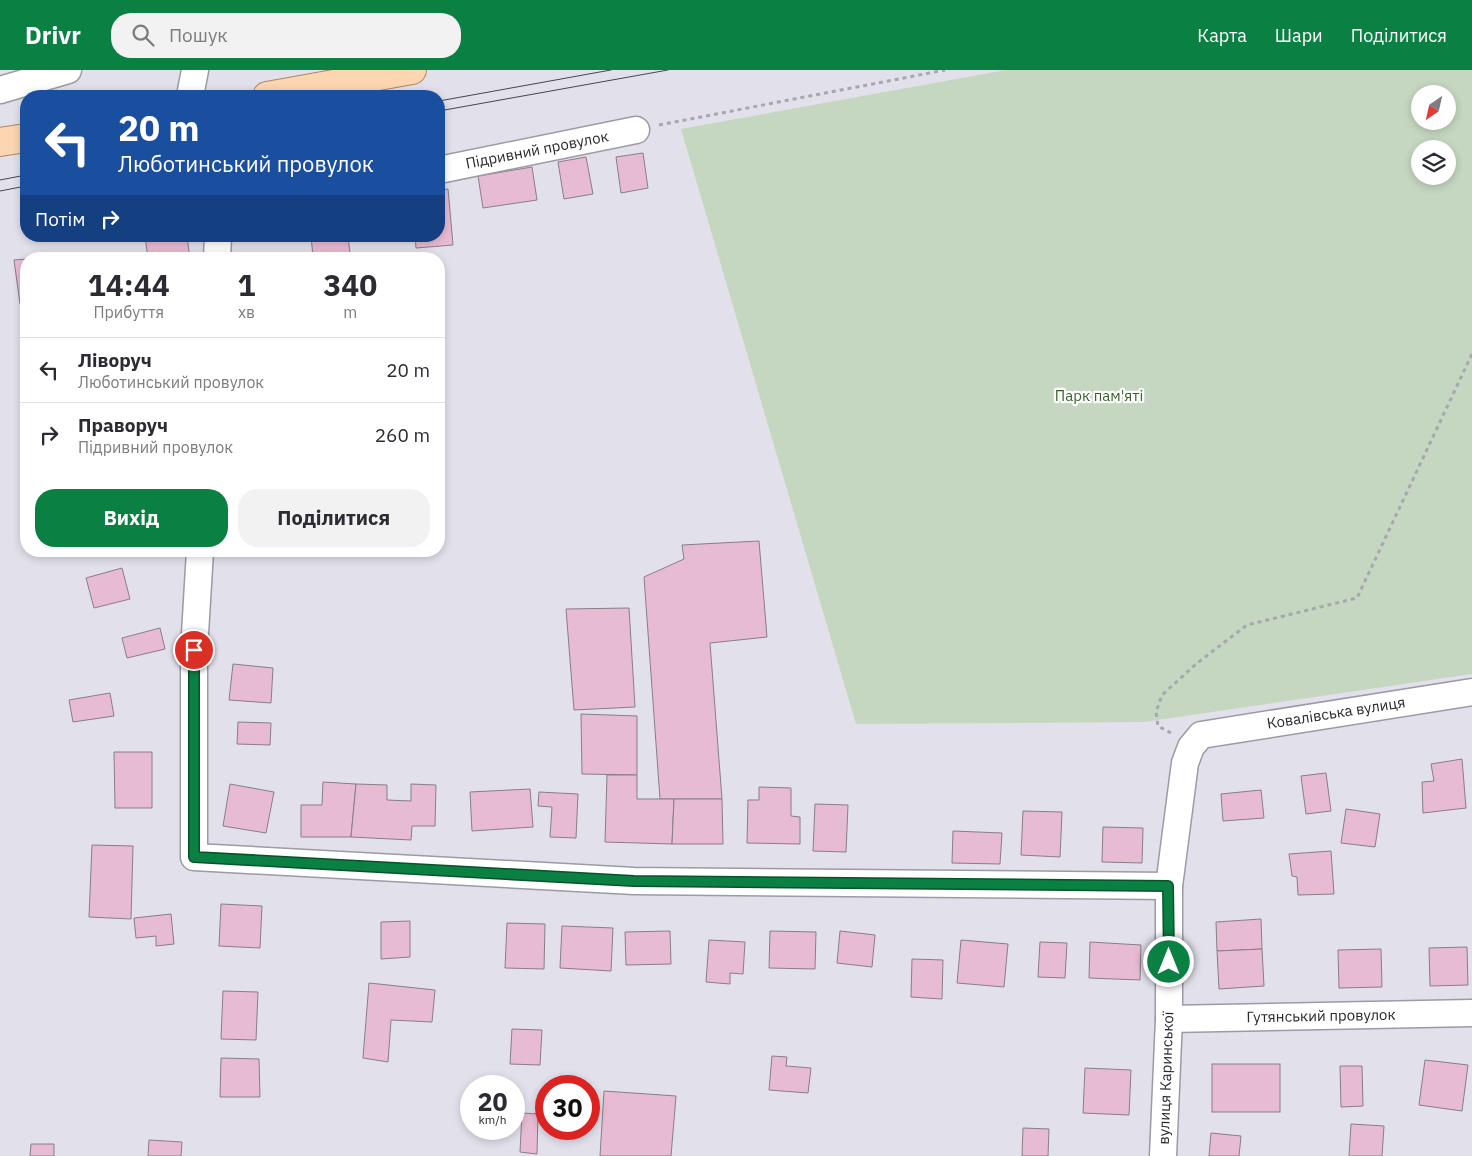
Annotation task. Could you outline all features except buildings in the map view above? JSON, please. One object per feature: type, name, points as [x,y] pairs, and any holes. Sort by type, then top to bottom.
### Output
[{"type":"main road","points":[[294,90],[365,74],[412,70]]},
{"type":"main road","points":[[0,142],[20,139]]},
{"type":"street","points":[[0,90],[68,70]]},
{"type":"street","points":[[191,90],[195,70]]},
{"type":"street","name":"Підривний провулок","points":[[445,169],[636,130]]},
{"type":"street","points":[[200,557],[194,650],[194,857],[634,881],[1168,886]]},
{"type":"street","name":"Ковалівська вулиця","points":[[1201,735],[1472,692]]},
{"type":"street","name":"вулиця Каринської","points":[[1163,1156],[1169,1019],[1168,886],[1185,763],[1191,747],[1201,735]]},
{"type":"street","name":"Гутянський провулок","points":[[1169,1019],[1472,1013]]},
{"type":"path","points":[[636,130],[683,119],[945,70]]},
{"type":"path","points":[[1201,735],[1175,736],[1158,726],[1156,712],[1162,695],[1196,664],[1247,625],[1357,598],[1472,354]]},
{"type":"green space","name":"Парк пам'яті","points":[[1006,70],[1472,70],[1472,674],[1144,722],[856,724],[681,129]]},
{"type":"tram line","points":[[445,100],[611,70]]},
{"type":"tram line","points":[[445,110],[668,70]]},
{"type":"tram line","points":[[0,180],[20,176]]},
{"type":"tram line","points":[[0,191],[20,187]]},
{"type":"route","points":[[194,650],[194,857],[634,881],[1168,886],[1169,962]]}]
